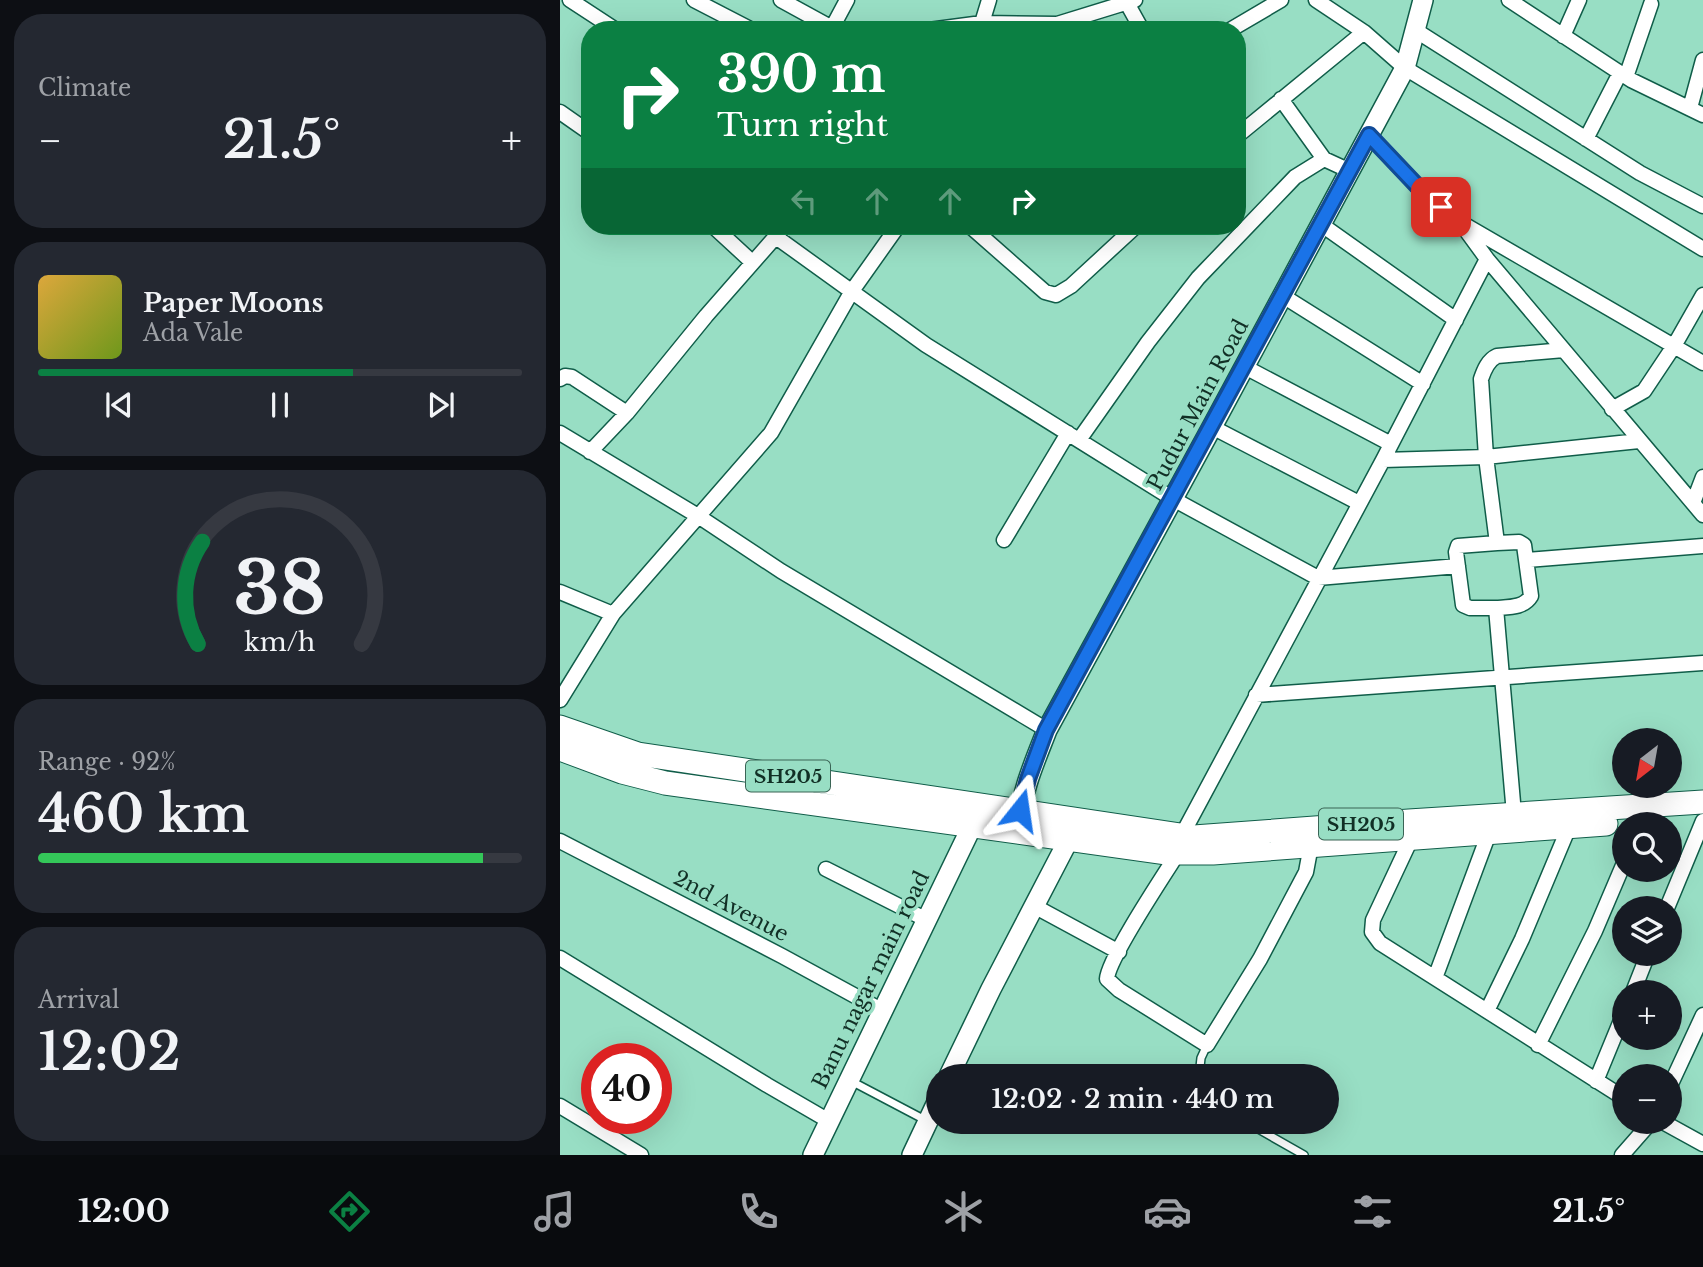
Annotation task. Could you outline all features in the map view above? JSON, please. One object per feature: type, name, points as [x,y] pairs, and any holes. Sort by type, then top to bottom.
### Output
[{"type":"main road","name":"SH205","points":[[560,727],[638,754],[1019,821],[1180,844]]},
{"type":"main road","points":[[560,749],[622,772],[665,783],[972,826],[1019,821],[1069,839],[1180,844],[1213,853],[1312,837],[1410,830],[1489,833],[1612,825]]},
{"type":"main road","name":"SH205","points":[[1410,830],[1514,814],[1703,802]]},
{"type":"main road","points":[[1682,820],[1703,819]]},
{"type":"street","points":[[570,0],[602,21]]},
{"type":"street","points":[[694,0],[735,21]]},
{"type":"street","points":[[781,0],[820,21]]},
{"type":"street","points":[[838,21],[847,0]]},
{"type":"street","points":[[975,21],[989,0]]},
{"type":"street","points":[[1245,21],[1281,0]]},
{"type":"street","points":[[1316,0],[1364,32],[1405,68],[1703,249]]},
{"type":"street","name":"Pudur Main Road","points":[[1019,821],[1028,779],[1046,730],[1405,68],[1423,0]]},
{"type":"street","points":[[1509,0],[1623,75],[1696,112],[1703,60]]},
{"type":"street","points":[[1563,36],[1579,0]]},
{"type":"street","points":[[1076,21],[1131,1],[1139,21]]},
{"type":"street","points":[[1586,139],[1623,75],[1651,4]]},
{"type":"street","points":[[1415,30],[1640,173],[1703,206]]},
{"type":"street","points":[[1246,128],[1364,32]]},
{"type":"street","points":[[1280,99],[1324,159],[1350,171]]},
{"type":"street","points":[[560,112],[581,127]]},
{"type":"street","points":[[1369,135],[1422,191],[1460,222],[1703,363]]},
{"type":"street","points":[[1246,228],[1295,177],[1324,159]]},
{"type":"street","points":[[1460,222],[1487,259],[1698,509]]},
{"type":"street","points":[[1322,225],[1456,320]]},
{"type":"street","points":[[723,235],[752,262]]},
{"type":"street","points":[[590,452],[627,413],[777,235]]},
{"type":"street","points":[[784,235],[852,291],[926,345],[1173,499],[1318,578],[1458,566]]},
{"type":"street","points":[[560,700],[613,614],[771,433],[852,291],[892,235]]},
{"type":"street","points":[[980,235],[1045,292],[1056,295],[1071,286],[1126,235]]},
{"type":"street","points":[[1004,540],[1074,437],[1198,278],[1239,235]]},
{"type":"street","points":[[1312,837],[1306,873],[1260,959],[1207,1045],[1111,985],[1107,973],[1180,844],[1487,259]]},
{"type":"street","points":[[1612,409],[1644,391],[1703,295]]},
{"type":"street","points":[[1283,296],[1423,384]]},
{"type":"street","points":[[1497,543],[1486,457],[1481,379],[1483,373],[1492,358],[1497,356],[1564,350]]},
{"type":"street","points":[[1245,367],[1391,444]]},
{"type":"street","points":[[560,379],[565,376],[572,377],[627,413]]},
{"type":"street","points":[[1212,428],[1359,503]]},
{"type":"street","points":[[560,433],[698,516],[781,571],[1046,730]]},
{"type":"street","points":[[1383,460],[1486,457],[1639,441]]},
{"type":"street","points":[[1698,509],[1703,477]]},
{"type":"street","points":[[1519,542],[1524,545],[1527,560],[1531,596],[1528,602],[1496,608],[1470,608],[1463,605],[1458,546],[1519,542]]},
{"type":"street","points":[[1527,560],[1703,546]]},
{"type":"street","points":[[560,592],[613,614]]},
{"type":"street","points":[[1496,608],[1514,814]]},
{"type":"street","points":[[1256,695],[1703,663]]},
{"type":"street","points":[[1672,896],[1703,819]]},
{"type":"street","name":"Banu nagar main road","points":[[813,1155],[972,826]]},
{"type":"street","points":[[1487,1011],[1522,939],[1569,827]]},
{"type":"street","points":[[1410,830],[1373,920],[1372,932],[1380,943],[1612,1091]]},
{"type":"street","points":[[1435,978],[1489,833]]},
{"type":"street","points":[[955,1064],[1069,839]]},
{"type":"street","name":"2nd Avenue","points":[[560,841],[881,1010]]},
{"type":"street","points":[[826,869],[925,919]]},
{"type":"street","points":[[1538,1045],[1595,931],[1616,882]]},
{"type":"street","points":[[1034,906],[1119,952]]},
{"type":"street","points":[[560,958],[829,1121]]},
{"type":"street","points":[[1680,1064],[1703,1015]]},
{"type":"street","points":[[1596,1081],[1612,1042]]},
{"type":"street","points":[[560,1106],[641,1155]]},
{"type":"street","points":[[912,1155],[926,1125]]},
{"type":"street","points":[[1682,1132],[1703,1144]]},
{"type":"street","points":[[1622,1155],[1640,1134]]},
{"type":"lane","points":[[1200,1064],[1207,1045]]},
{"type":"lane","points":[[848,1080],[926,1120]]},
{"type":"lane","points":[[1267,1134],[1304,1155]]},
{"type":"route","points":[[1020,810],[1046,730],[1369,135],[1422,191],[1441,207]]}]
